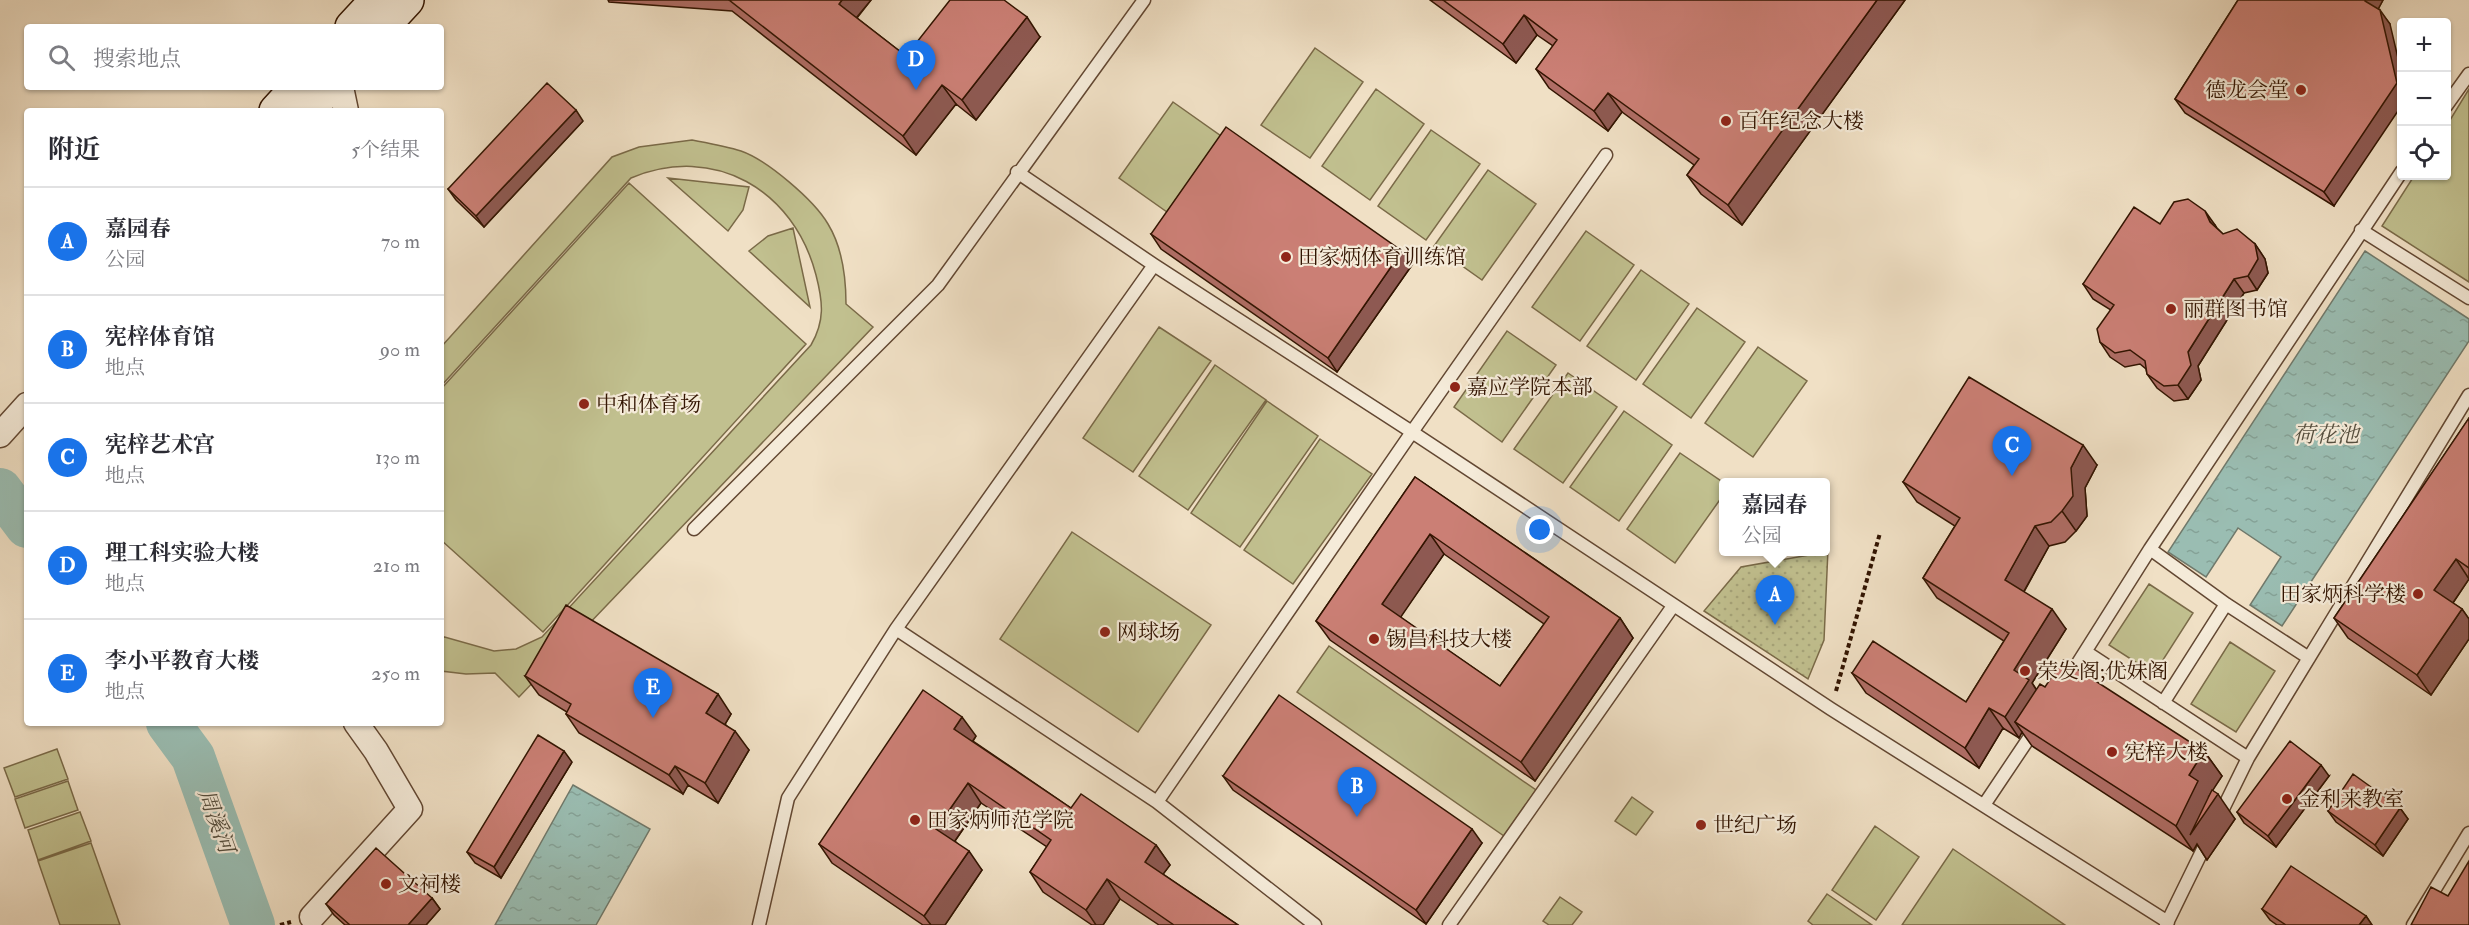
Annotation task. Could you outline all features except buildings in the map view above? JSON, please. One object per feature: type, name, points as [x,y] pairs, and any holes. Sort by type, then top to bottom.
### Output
[{"type":"street","points":[[355,24],[377,0]]},
{"type":"street","points":[[385,24],[406,0]]},
{"type":"street","points":[[279,108],[295,90]]},
{"type":"street","points":[[310,108],[326,90]]},
{"type":"street","points":[[342,90],[345,108]]},
{"type":"street","points":[[0,435],[24,408]]},
{"type":"street","points":[[312,917],[410,809],[376,751],[358,726]]},
{"type":"lane","points":[[694,529],[938,285],[1017,172],[1144,0]]},
{"type":"lane","points":[[2451,99],[2469,74]]},
{"type":"lane","points":[[1157,802],[1606,155]]},
{"type":"lane","points":[[1017,172],[1154,265],[1412,432],[1673,606],[2167,924],[2248,758],[2469,395]]},
{"type":"lane","points":[[2060,690],[2150,549],[2397,178]]},
{"type":"lane","points":[[2361,230],[2469,298]]},
{"type":"lane","points":[[759,925],[788,798],[896,629],[1154,265]]},
{"type":"lane","points":[[2150,549],[2226,604],[2309,658]]},
{"type":"lane","points":[[2163,703],[2226,604]]},
{"type":"lane","points":[[1449,925],[1673,606]]},
{"type":"lane","points":[[896,629],[1157,802],[1315,925]]},
{"type":"lane","points":[[2086,652],[2248,758]]},
{"type":"lane","points":[[1984,805],[2041,719]]},
{"type":"lane","points":[[2413,925],[2469,833]]},
{"type":"path","points":[[1831,709],[1880,533]]},
{"type":"shaded area","points":[[1315,48],[1363,82],[1310,158],[1261,125]]},
{"type":"shaded area","points":[[1376,89],[1424,124],[1370,200],[1322,166]]},
{"type":"shaded area","points":[[2469,89],[2469,282],[2382,226],[2411,180],[2451,180],[2451,118]]},
{"type":"shaded area","points":[[1173,102],[1221,136],[1167,212],[1119,178]]},
{"type":"shaded area","points":[[1431,130],[1480,164],[1426,240],[1378,206]]},
{"type":"shaded area","points":[[692,140],[729,148],[752,156],[789,182],[812,204],[828,224],[840,253],[846,304],[873,327],[519,697],[495,673],[466,674],[444,671],[444,637],[494,651],[516,649],[542,637],[811,345],[821,319],[821,303],[816,275],[805,245],[789,219],[770,198],[746,182],[720,171],[692,166],[662,169],[631,178],[444,383],[444,344],[612,157],[639,147]]},
{"type":"shaded area","points":[[1488,170],[1536,204],[1482,280],[1434,246]]},
{"type":"shaded area","points":[[668,178],[749,187],[743,210],[728,231]]},
{"type":"shaded area","points":[[629,183],[806,344],[543,632],[444,543],[444,386]]},
{"type":"shaded area","points":[[793,228],[810,307],[749,251],[768,236]]},
{"type":"shaded area","points":[[1586,231],[1634,265],[1580,341],[1532,307]]},
{"type":"shaded area","points":[[1641,270],[1689,304],[1636,380],[1587,346]]},
{"type":"shaded area","points":[[1697,308],[1745,342],[1691,418],[1643,384]]},
{"type":"shaded area","points":[[1159,327],[1211,361],[1133,472],[1083,438]]},
{"type":"shaded area","points":[[1507,331],[1556,365],[1502,442],[1454,407]]},
{"type":"shaded area","points":[[1758,347],[1807,381],[1753,457],[1705,423]]},
{"type":"shaded area","points":[[1215,365],[1266,400],[1188,510],[1139,476]]},
{"type":"shaded area","points":[[1568,373],[1617,407],[1563,483],[1514,449]]},
{"type":"shaded area","points":[[1267,401],[1318,436],[1240,547],[1191,513]]},
{"type":"shaded area","points":[[1624,411],[1672,445],[1619,521],[1570,487]]},
{"type":"shaded area","points":[[1320,439],[1372,474],[1293,584],[1244,550]]},
{"type":"shaded area","points":[[1680,453],[1719,480],[1719,501],[1675,563],[1627,529]]},
{"type":"shaded area","name":"网球场","points":[[1072,532],[1211,625],[1138,732],[1000,639]]},
{"type":"shaded area","points":[[1803,556],[1828,556],[1824,640],[1808,679],[1704,611],[1741,567]]},
{"type":"shaded area","points":[[2149,584],[2193,613],[2154,674],[2109,645]]},
{"type":"shaded area","points":[[2230,642],[2275,671],[2236,732],[2191,704]]},
{"type":"shaded area","points":[[1329,646],[1536,790],[1504,836],[1297,692]]},
{"type":"shaded area","points":[[57,749],[68,779],[15,797],[4,768]]},
{"type":"shaded area","points":[[68,781],[78,810],[25,828],[15,799]]},
{"type":"shaded area","points":[[1632,797],[1653,812],[1636,835],[1615,821]]},
{"type":"shaded area","points":[[80,812],[91,841],[38,860],[28,830]]},
{"type":"shaded area","points":[[1875,826],[1919,857],[1876,920],[1832,890]]},
{"type":"shaded area","points":[[91,843],[120,925],[60,925],[38,861]]},
{"type":"shaded area","points":[[1953,849],[2065,925],[1902,925]]},
{"type":"shaded area","points":[[1827,894],[1872,925],[1813,925],[1808,921]]},
{"type":"shaded area","points":[[1560,897],[1582,912],[1572,925],[1549,925],[1543,921]]},
{"type":"water","name":"荷花池","points":[[2365,251],[2469,319],[2469,341],[2282,626],[2250,605],[2281,557],[2238,528],[2206,577],[2168,552]]},
{"type":"water","points":[[573,785],[650,829],[596,925],[495,925]]},
{"type":"waterway","name":"周溪河","points":[[0,490],[24,522]]},
{"type":"waterway","name":"周溪河","points":[[170,726],[193,757],[253,925]]},
{"type":"place","name":"理工科实验大楼","points":[[916,90]]},
{"type":"place","name":"德龙会堂","points":[[2301,90]]},
{"type":"place","name":"百年纪念大楼","points":[[1726,121]]},
{"type":"place","name":"田家炳体育训练馆","points":[[1286,257]]},
{"type":"place","name":"丽群图书馆","points":[[2171,309]]},
{"type":"place","name":"嘉应学院本部","points":[[1455,387]]},
{"type":"place","name":"中和体育场","points":[[584,404]]},
{"type":"place","name":"宪梓艺术宫","points":[[2012,476]]},
{"type":"place","name":"田家炳科学楼","points":[[2418,594]]},
{"type":"place","name":"嘉园春","points":[[1775,625]]},
{"type":"place","name":"网球场","points":[[1105,632]]},
{"type":"place","name":"锡昌科技大楼","points":[[1374,639]]},
{"type":"place","name":"荣发阁;优妹阁","points":[[2025,671]]},
{"type":"place","name":"李小平教育大楼","points":[[653,718]]},
{"type":"place","name":"宪梓大楼","points":[[2112,752]]},
{"type":"place","name":"金利来教室","points":[[2287,799]]},
{"type":"place","name":"宪梓体育馆","points":[[1357,817]]},
{"type":"place","name":"田家炳师范学院","points":[[915,820]]},
{"type":"place","name":"世纪广场","points":[[1701,825]]},
{"type":"place","name":"文祠楼","points":[[386,884]]}]
